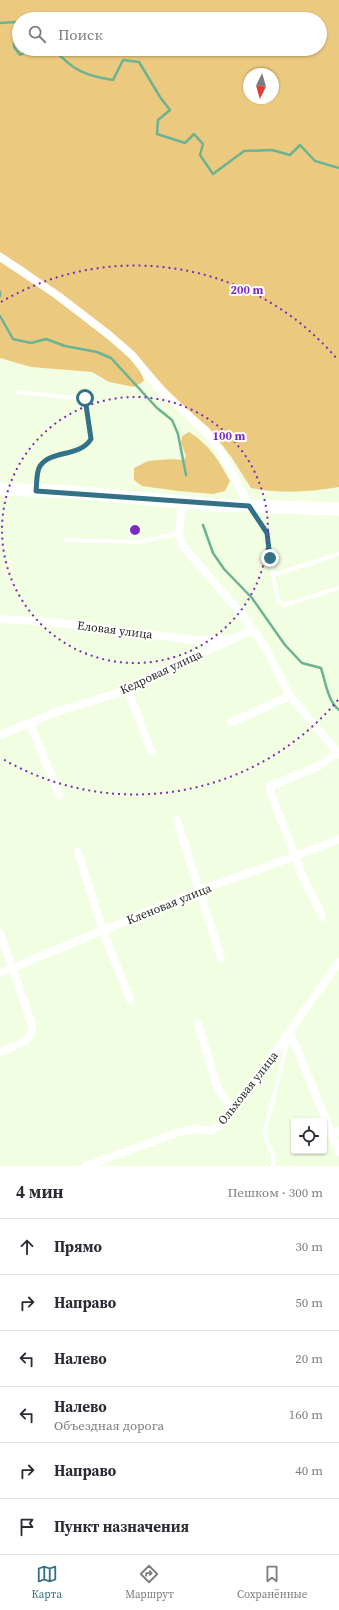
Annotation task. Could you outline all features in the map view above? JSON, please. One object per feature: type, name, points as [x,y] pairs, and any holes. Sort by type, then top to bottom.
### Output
[{"type":"main road","points":[[0,489],[249,506],[339,509]]},
{"type":"street","points":[[0,257],[57,295],[110,335],[132,355],[158,386],[206,433],[223,455],[249,506]]},
{"type":"street","points":[[182,502],[179,533],[182,545],[190,556],[228,596],[265,647],[290,696],[338,753],[319,766],[270,786],[270,792],[307,887],[315,900],[322,917]]},
{"type":"street","name":"Еловая улица","points":[[0,619],[59,623],[193,640],[231,639]]},
{"type":"street","name":"Кедровая улица","points":[[0,735],[58,711],[128,690],[150,676],[252,630]]},
{"type":"street","points":[[128,690],[151,751]]},
{"type":"street","points":[[232,722],[290,696]]},
{"type":"street","points":[[30,723],[59,795]]},
{"type":"street","points":[[177,820],[221,959]]},
{"type":"street","name":"Кленовая улица","points":[[0,973],[200,890],[339,839]]},
{"type":"street","points":[[78,852],[103,931],[130,1000]]},
{"type":"street","points":[[0,933],[32,1024],[32,1033],[29,1038],[0,1052]]},
{"type":"street","name":"Ольховая улица","points":[[86,1166],[179,1132],[194,1129],[211,1131],[224,1123],[339,962]]},
{"type":"street","points":[[198,1024],[217,1086],[232,1111]]},
{"type":"street","points":[[290,1032],[336,1134],[339,1152]]},
{"type":"lane","points":[[17,392],[85,398],[91,439],[80,450],[50,458],[40,467],[36,491]]},
{"type":"lane","points":[[249,506],[267,533],[278,600],[286,605],[339,588]]},
{"type":"lane","points":[[65,540],[140,542],[179,533]]},
{"type":"lane","points":[[273,575],[339,554]]},
{"type":"lane","points":[[273,1166],[273,1155],[264,1134],[290,1032]]},
{"type":"shaded area","points":[[0,0],[339,0],[339,487],[295,492],[251,488],[232,458],[209,428],[174,398],[135,353],[26,269],[0,252]]},
{"type":"shaded area","points":[[0,260],[81,316],[104,335],[124,352],[138,368],[144,381],[134,387],[109,382],[92,372],[31,367],[0,358]]},
{"type":"shaded area","points":[[189,432],[208,447],[222,467],[230,481],[225,491],[213,494],[178,491],[142,486],[134,480],[134,468],[148,461],[171,459],[184,460],[186,456],[181,443],[182,436]]},
{"type":"waterway","points":[[0,23],[12,22]]},
{"type":"waterway","points":[[61,56],[80,71],[113,80],[123,60],[139,62],[160,97],[170,110],[158,120],[157,134],[185,143],[194,134],[203,144],[200,155],[213,174],[244,151],[272,150],[290,155],[300,145],[315,161],[339,168]]},
{"type":"waterway","points":[[0,316],[13,339],[31,343],[46,339],[65,346],[97,352],[111,358],[157,408],[172,420],[178,434],[186,475]]},
{"type":"waterway","points":[[203,525],[213,553],[224,569],[252,598],[285,645],[302,663],[321,668],[332,702],[339,710]]},
{"type":"route","points":[[85,398],[91,439],[80,450],[50,458],[40,467],[36,491],[71,492],[214,505],[249,506],[267,533],[270,558]]}]
